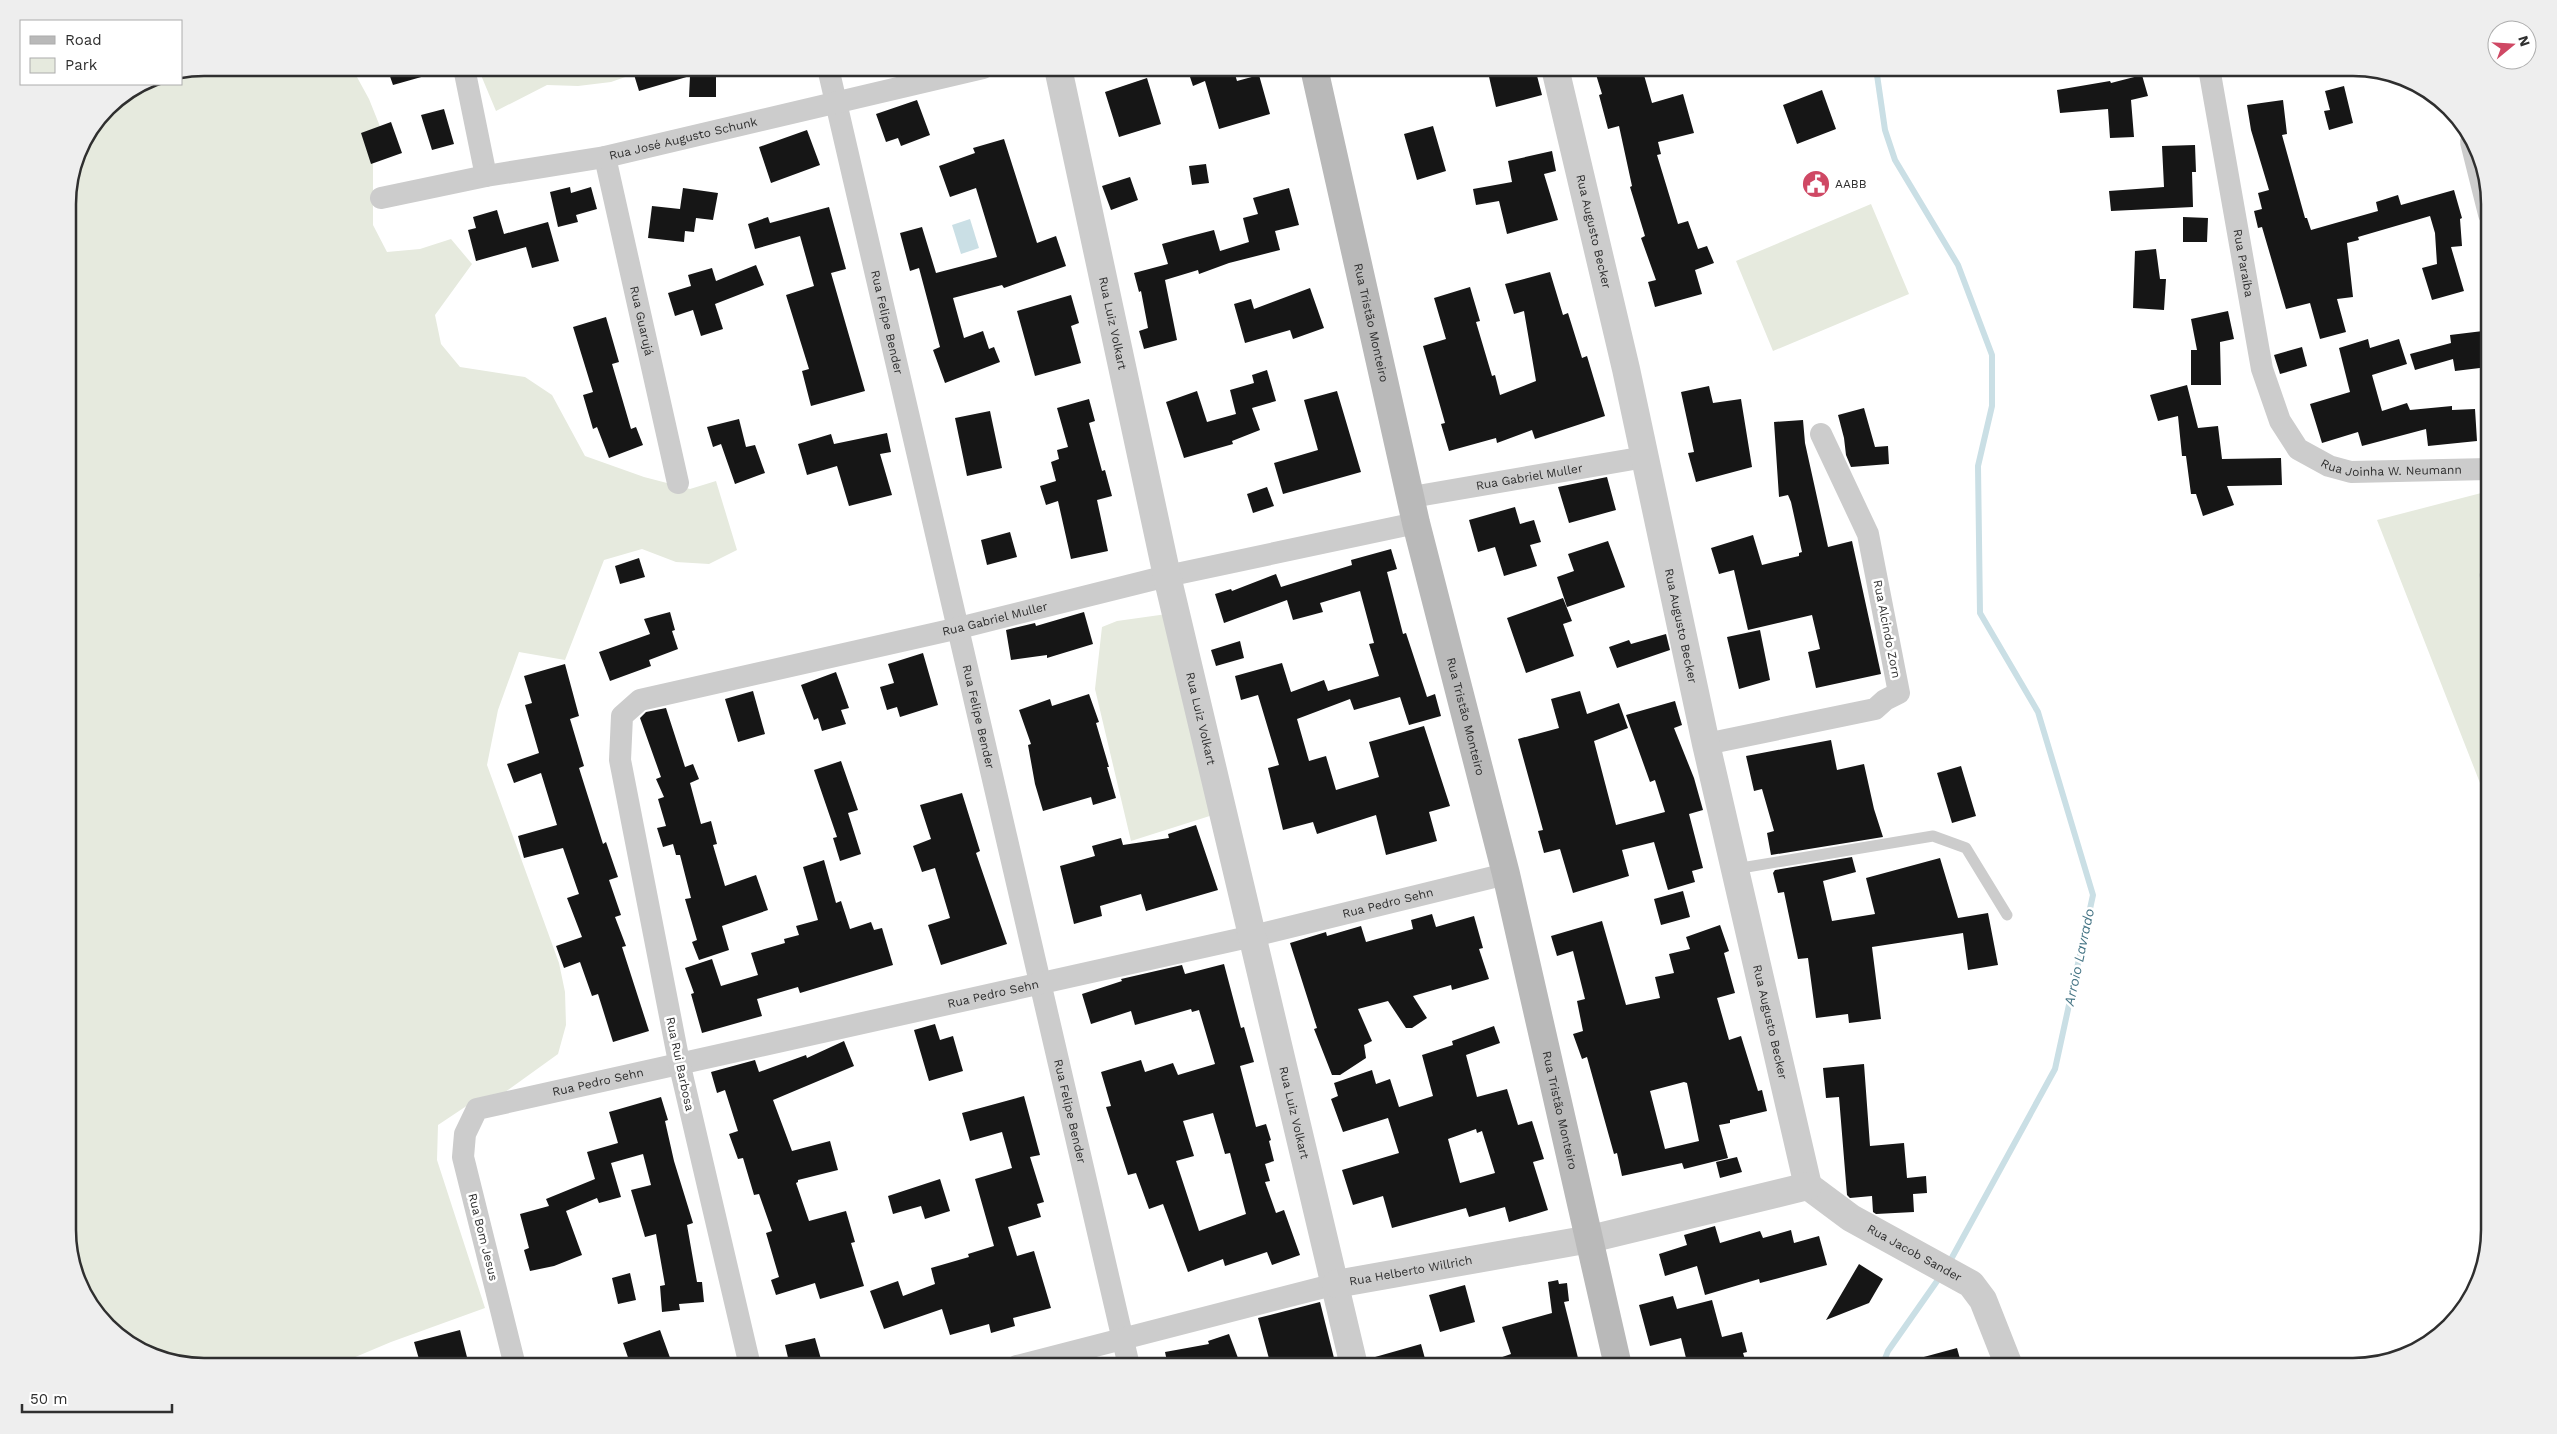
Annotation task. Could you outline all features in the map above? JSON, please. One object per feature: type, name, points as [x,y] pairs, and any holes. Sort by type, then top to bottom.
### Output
[{"type":"main road","name":"Rua Tristão Monteiro","points":[[1316,76],[1414,510],[1506,874],[1616,1358]]},
{"type":"street","points":[[466,76],[486,176]]},
{"type":"street","name":"Rua Felipe Bender","points":[[830,76],[1127,1358]]},
{"type":"street","name":"Rua José Augusto Schunk","points":[[381,198],[486,176],[605,157],[950,76]]},
{"type":"street","name":"Rua Luiz Volkart","points":[[1060,76],[1167,576],[1352,1358]]},
{"type":"street","name":"Rua Augusto Becker","points":[[1557,76],[1645,457],[1706,744],[1808,1186]]},
{"type":"street","name":"Rua Paraíba","points":[[2210,76],[2262,369],[2280,421],[2298,450]]},
{"type":"street","name":"Rua Guarujá","points":[[605,157],[678,483]]},
{"type":"street","name":"Rua Alcindo Zorn","points":[[1706,744],[1875,710],[1885,700],[1899,693],[1868,534],[1821,434]]},
{"type":"street","name":"Rua Joinha W. Neumann","points":[[2298,450],[2329,466],[2352,472],[2480,473]]},
{"type":"street","name":"Rua Gabriel Muller","points":[[620,760],[622,716],[640,700],[959,628],[1167,576],[1414,510],[1645,457]]},
{"type":"street","name":"Rua Rui Barbosa","points":[[620,760],[679,1062],[748,1358]]},
{"type":"street","name":"Rua Pedro Sehn","points":[[478,1108],[1253,936],[1506,874]]},
{"type":"street","name":"Rua Bom Jesus","points":[[478,1108],[465,1134],[463,1157],[513,1358]]},
{"type":"street","name":"Rua Helberto Willrich","points":[[1050,1358],[1336,1284],[1590,1239],[1808,1186]]},
{"type":"street","name":"Rua Jacob Sander","points":[[1808,1186],[1851,1218],[1971,1284],[1988,1310],[2006,1358]]},
{"type":"lane","points":[[1735,869],[1933,836],[1966,848],[2007,915]]},
{"type":"green space","points":[[356,76],[369,99],[381,129],[373,161],[373,225],[387,252],[420,249],[451,239],[472,264],[435,315],[441,344],[460,367],[525,377],[552,395],[585,456],[644,477],[690,489],[716,481],[737,550],[709,564],[676,562],[642,549],[604,560],[565,660],[519,652],[498,710],[487,765],[559,963],[565,992],[566,1025],[558,1054],[501,1095],[468,1105],[438,1125],[437,1160],[485,1308],[391,1342],[353,1358],[204,1358],[171,1353],[140,1341],[108,1314],[89,1286],[79,1255],[77,1238],[77,196],[79,179],[86,155],[93,140],[108,120],[126,103],[148,89],[158,85],[182,85],[182,78],[188,77]]},
{"type":"green space","points":[[481,76],[628,76],[611,82],[578,86],[547,85],[496,111]]},
{"type":"green space","points":[[1871,204],[1909,294],[1773,351],[1736,261]]},
{"type":"green space","points":[[2480,493],[2481,784],[2377,520]]},
{"type":"green space","points":[[1167,614],[1216,814],[1131,841],[1095,689],[1102,627],[1117,621]]},
{"type":"shaded area","points":[[970,219],[979,248],[961,254],[952,225]]},
{"type":"building","points":[[390,76],[425,76],[393,85]]},
{"type":"building","points":[[634,76],[690,76],[639,91]]},
{"type":"building","points":[[690,76],[716,76],[716,97],[689,97]]},
{"type":"building","points":[[1190,76],[1236,76],[1237,81],[1259,76],[1270,114],[1219,129],[1205,81],[1193,86]]},
{"type":"building","points":[[1489,76],[1537,76],[1542,95],[1496,107]]},
{"type":"building","points":[[1596,76],[1644,76],[1652,103],[1683,94],[1694,133],[1658,142],[1661,154],[1657,155],[1678,224],[1688,221],[1698,249],[1707,246],[1714,263],[1695,270],[1702,294],[1655,307],[1648,282],[1656,280],[1641,238],[1645,236],[1630,187],[1632,186],[1619,126],[1608,129],[1599,95],[1602,94]]},
{"type":"building","points":[[2142,76],[2148,96],[2131,100],[2134,137],[2110,138],[2108,109],[2060,113],[2057,90],[2110,81],[2111,83]]},
{"type":"building","points":[[1147,78],[1161,124],[1119,137],[1105,92]]},
{"type":"building","points":[[2344,86],[2353,123],[2329,130],[2324,111],[2330,110],[2325,91]]},
{"type":"building","points":[[1822,90],[1836,129],[1797,144],[1783,105]]},
{"type":"building","points":[[917,100],[930,135],[901,146],[898,138],[886,142],[876,114]]},
{"type":"building","points":[[2283,100],[2287,134],[2282,135],[2305,218],[2307,218],[2311,230],[2378,211],[2376,202],[2398,195],[2401,205],[2454,190],[2462,218],[2460,219],[2462,246],[2451,247],[2464,291],[2432,300],[2422,268],[2437,264],[2435,233],[2430,216],[2358,237],[2359,240],[2347,243],[2353,297],[2337,299],[2346,332],[2320,339],[2310,303],[2286,309],[2262,227],[2258,228],[2254,211],[2262,209],[2258,193],[2269,190],[2251,130],[2247,105]]},
{"type":"building","points":[[444,109],[454,144],[432,150],[421,115]]},
{"type":"building","points":[[391,122],[402,153],[371,164],[361,133]]},
{"type":"building","points":[[1433,126],[1446,171],[1417,180],[1404,134]]},
{"type":"building","points":[[807,130],[820,165],[771,183],[759,147]]},
{"type":"building","points":[[1004,139],[1037,243],[1056,236],[1066,266],[1004,288],[1002,285],[953,298],[964,338],[983,331],[989,349],[994,347],[1000,362],[945,383],[933,350],[940,347],[919,268],[910,271],[900,233],[922,227],[936,273],[997,257],[976,188],[950,197],[939,166],[975,153],[973,148]]},
{"type":"building","points":[[2195,145],[2196,172],[2192,172],[2193,207],[2111,211],[2109,191],[2164,187],[2162,146]]},
{"type":"building","points":[[1552,151],[1556,171],[1544,174],[1558,220],[1507,234],[1499,201],[1476,205],[1473,189],[1512,182],[1508,161]]},
{"type":"building","points":[[1206,164],[1209,183],[1192,185],[1189,166]]},
{"type":"building","points":[[1130,177],[1138,200],[1111,210],[1102,186]]},
{"type":"building","points":[[570,187],[571,193],[591,187],[597,209],[576,215],[578,222],[558,227],[550,192]]},
{"type":"building","points":[[683,188],[718,193],[713,220],[696,218],[694,232],[685,231],[684,242],[648,238],[652,206],[680,209]]},
{"type":"building","points":[[1289,188],[1299,225],[1275,231],[1280,250],[1229,263],[1199,274],[1198,270],[1165,280],[1177,340],[1144,349],[1139,331],[1148,328],[1141,291],[1139,292],[1134,273],[1168,264],[1162,244],[1187,237],[1214,230],[1220,251],[1249,242],[1243,218],[1258,214],[1253,198]]},
{"type":"building","points":[[829,207],[846,269],[831,273],[865,391],[811,406],[802,371],[809,369],[786,295],[814,286],[800,236],[755,249],[748,224],[768,217],[770,223]]},
{"type":"building","points":[[497,210],[504,234],[548,222],[559,261],[532,268],[526,247],[476,261],[468,230],[476,228],[473,217]]},
{"type":"building","points":[[2183,217],[2208,218],[2207,242],[2183,242]]},
{"type":"building","points":[[2156,249],[2160,279],[2166,279],[2164,310],[2133,308],[2135,251]]},
{"type":"building","points":[[756,265],[764,285],[715,304],[723,329],[701,336],[693,310],[675,316],[668,293],[691,286],[688,275],[712,268],[716,281]]},
{"type":"building","points":[[1550,272],[1563,315],[1568,313],[1582,358],[1587,356],[1605,416],[1535,439],[1532,430],[1497,443],[1496,438],[1449,451],[1441,424],[1445,423],[1423,346],[1446,339],[1434,298],[1470,287],[1480,321],[1476,322],[1492,376],[1495,375],[1500,395],[1536,381],[1524,311],[1514,314],[1505,284]]},
{"type":"building","points":[[1310,288],[1324,328],[1293,339],[1290,330],[1245,343],[1234,304],[1251,299],[1254,309]]},
{"type":"building","points":[[1071,295],[1079,323],[1071,326],[1081,363],[1035,376],[1017,311]]},
{"type":"building","points":[[2228,311],[2234,339],[2220,342],[2221,385],[2191,385],[2191,350],[2197,350],[2191,319]]},
{"type":"building","points":[[606,317],[619,362],[612,364],[631,429],[636,427],[643,445],[609,458],[597,427],[593,429],[583,395],[593,392],[573,327]]},
{"type":"building","points":[[2480,331],[2480,368],[2455,371],[2453,359],[2415,370],[2410,354],[2451,343],[2450,335]]},
{"type":"building","points":[[2368,339],[2370,348],[2399,339],[2407,364],[2372,375],[2382,411],[2407,403],[2410,410],[2452,406],[2452,410],[2475,409],[2477,441],[2428,446],[2426,429],[2362,446],[2358,432],[2322,443],[2310,404],[2350,392],[2339,348]]},
{"type":"building","points":[[2302,347],[2307,366],[2280,374],[2274,355]]},
{"type":"building","points":[[1267,370],[1276,401],[1252,408],[1260,430],[1232,441],[1233,444],[1184,458],[1166,402],[1197,391],[1207,422],[1236,414],[1230,390],[1254,383],[1252,375]]},
{"type":"building","points":[[2187,385],[2198,428],[2218,426],[2222,459],[2281,458],[2282,485],[2227,486],[2234,505],[2203,516],[2196,494],[2191,494],[2186,456],[2182,456],[2178,416],[2158,421],[2150,395]]},
{"type":"building","points":[[1709,386],[1713,403],[1741,399],[1752,467],[1696,482],[1688,453],[1694,452],[1681,392]]},
{"type":"building","points":[[1337,391],[1361,472],[1283,494],[1274,463],[1318,450],[1304,400]]},
{"type":"building","points":[[1089,399],[1095,421],[1089,423],[1102,471],[1105,470],[1112,496],[1097,500],[1108,551],[1071,559],[1058,501],[1046,505],[1040,486],[1056,481],[1051,462],[1059,459],[1057,450],[1068,447],[1057,408]]},
{"type":"building","points":[[1864,408],[1875,447],[1888,446],[1889,464],[1851,467],[1846,455],[1838,415]]},
{"type":"building","points":[[990,411],[1002,468],[967,476],[955,418]]},
{"type":"building","points":[[739,419],[746,447],[755,445],[765,473],[735,484],[721,444],[713,447],[707,427]]},
{"type":"building","points":[[1803,420],[1805,443],[1828,547],[1852,541],[1881,674],[1816,688],[1808,652],[1820,649],[1812,615],[1748,630],[1734,570],[1719,574],[1711,548],[1753,535],[1762,565],[1799,556],[1799,553],[1802,552],[1791,502],[1788,495],[1779,497],[1774,422]]},
{"type":"building","points":[[887,433],[891,452],[880,454],[892,495],[849,506],[837,466],[807,475],[798,444],[831,434],[834,444]]},
{"type":"building","points":[[1607,477],[1616,510],[1569,523],[1558,487]]},
{"type":"building","points":[[1267,487],[1274,506],[1253,513],[1247,494]]},
{"type":"building","points":[[1515,507],[1520,524],[1534,520],[1541,542],[1530,545],[1537,566],[1504,576],[1495,547],[1478,552],[1469,520]]},
{"type":"building","points":[[1010,532],[1017,557],[987,565],[981,540]]},
{"type":"building","points":[[1608,541],[1625,587],[1567,607],[1557,577],[1574,571],[1568,554]]},
{"type":"building","points":[[1391,549],[1397,569],[1387,572],[1403,634],[1406,633],[1427,697],[1435,694],[1441,716],[1409,725],[1400,697],[1354,710],[1350,699],[1297,719],[1309,761],[1326,756],[1336,790],[1379,777],[1369,742],[1424,726],[1450,806],[1429,812],[1437,841],[1386,855],[1376,815],[1317,834],[1313,822],[1283,830],[1268,768],[1279,765],[1258,695],[1241,700],[1235,676],[1282,663],[1291,692],[1324,680],[1328,691],[1379,676],[1369,644],[1374,643],[1360,591],[1320,603],[1323,612],[1293,620],[1287,600],[1224,623],[1215,594],[1231,589],[1232,591],[1276,574],[1281,587],[1352,565],[1351,560]]},
{"type":"building","points":[[639,558],[645,577],[620,584],[615,566]]},
{"type":"building","points":[[1563,598],[1572,621],[1563,624],[1574,656],[1526,673],[1507,618]]},
{"type":"building","points":[[670,612],[675,630],[672,631],[678,649],[649,660],[651,666],[610,681],[599,652],[650,634],[644,619]]},
{"type":"building","points":[[1084,612],[1093,644],[1047,658],[1047,655],[1011,660],[1006,630],[1035,623],[1036,626]]},
{"type":"building","points":[[1760,630],[1770,680],[1739,689],[1727,637]]},
{"type":"building","points":[[1666,634],[1670,650],[1617,668],[1609,647],[1629,640],[1631,644]]},
{"type":"building","points":[[1240,641],[1244,658],[1216,666],[1211,650]]},
{"type":"building","points":[[923,653],[938,705],[900,717],[897,707],[887,710],[880,687],[894,683],[888,664]]},
{"type":"building","points":[[565,664],[579,716],[570,719],[584,766],[579,768],[603,844],[606,842],[618,877],[609,880],[621,915],[615,917],[626,946],[622,947],[649,1031],[613,1042],[598,994],[592,996],[580,962],[564,968],[556,946],[582,937],[567,898],[579,894],[563,848],[524,858],[518,836],[557,825],[541,773],[514,783],[507,764],[539,753],[525,705],[532,703],[524,676]]},
{"type":"building","points":[[836,672],[849,708],[841,710],[846,724],[822,731],[818,718],[814,720],[801,685]]},
{"type":"building","points":[[753,691],[765,734],[738,742],[725,699]]},
{"type":"building","points":[[1580,691],[1587,714],[1619,703],[1628,728],[1594,741],[1616,825],[1665,812],[1655,780],[1650,782],[1626,715],[1675,701],[1682,725],[1674,728],[1694,778],[1703,810],[1689,814],[1703,868],[1692,871],[1695,882],[1668,890],[1654,842],[1622,850],[1629,876],[1573,893],[1560,849],[1544,853],[1538,831],[1543,830],[1518,739],[1559,728],[1551,699]]},
{"type":"building","points":[[1089,694],[1099,722],[1096,723],[1116,798],[1093,805],[1091,797],[1043,811],[1035,784],[1028,745],[1031,744],[1019,710],[1050,699],[1052,706]]},
{"type":"building","points":[[666,708],[685,767],[693,764],[699,779],[690,783],[701,824],[711,821],[717,844],[713,845],[725,886],[756,875],[768,910],[722,926],[729,950],[699,960],[692,942],[697,940],[685,899],[691,898],[680,855],[676,855],[673,844],[663,847],[657,828],[666,826],[658,799],[664,797],[656,779],[661,777],[640,718],[646,712]]},
{"type":"building","points":[[1831,740],[1837,770],[1864,764],[1874,809],[1883,837],[1771,855],[1767,833],[1774,831],[1762,789],[1754,791],[1746,756]]},
{"type":"building","points":[[841,761],[858,810],[848,813],[861,854],[840,861],[833,838],[837,837],[814,770]]},
{"type":"building","points":[[1961,766],[1976,816],[1952,823],[1937,773]]},
{"type":"building","points":[[962,793],[980,851],[976,853],[1007,944],[941,965],[928,925],[950,918],[935,868],[922,872],[913,846],[931,839],[920,805]]},
{"type":"building","points":[[1196,825],[1218,890],[1146,911],[1141,894],[1100,906],[1102,916],[1074,924],[1060,866],[1095,856],[1092,846],[1121,838],[1123,845],[1169,838],[1168,834]]},
{"type":"building","points":[[1852,857],[1856,872],[1823,881],[1832,921],[1875,914],[1866,878],[1940,858],[1958,918],[1988,913],[1998,965],[1968,970],[1963,933],[1872,947],[1881,1019],[1849,1023],[1848,1014],[1816,1018],[1808,958],[1798,959],[1784,892],[1778,893],[1773,873],[1775,870]]},
{"type":"building","points":[[824,860],[836,903],[841,901],[850,929],[871,922],[874,930],[882,928],[893,965],[800,993],[798,987],[757,999],[762,1016],[702,1033],[691,994],[694,993],[685,968],[712,959],[721,986],[758,975],[751,953],[785,943],[784,939],[799,935],[796,926],[818,920],[803,867]]},
{"type":"building","points":[[1683,891],[1690,917],[1661,925],[1654,899]]},
{"type":"building","points":[[1432,914],[1436,927],[1474,916],[1483,948],[1479,949],[1489,979],[1452,990],[1451,985],[1413,996],[1427,1018],[1412,1028],[1406,1028],[1388,1001],[1358,1009],[1372,1041],[1364,1045],[1366,1058],[1340,1075],[1332,1075],[1314,1029],[1317,1028],[1290,943],[1326,932],[1327,936],[1361,926],[1366,942],[1413,929],[1411,920]]},
{"type":"building","points":[[1602,921],[1626,1005],[1660,998],[1655,977],[1674,973],[1669,954],[1690,949],[1686,937],[1720,925],[1729,951],[1724,953],[1735,993],[1717,998],[1729,1040],[1741,1036],[1758,1091],[1762,1090],[1767,1111],[1730,1120],[1730,1123],[1719,1125],[1728,1158],[1684,1169],[1682,1163],[1622,1176],[1617,1153],[1614,1154],[1587,1057],[1582,1059],[1573,1034],[1583,1031],[1577,1001],[1585,999],[1573,951],[1557,956],[1551,936]],"holes":[[[1684,1082],[1687,1083],[1699,1141],[1665,1149],[1650,1091]]]},
{"type":"building","points":[[1224,964],[1241,1028],[1244,1027],[1254,1062],[1240,1066],[1256,1127],[1266,1124],[1271,1140],[1269,1141],[1274,1161],[1265,1164],[1270,1181],[1265,1182],[1276,1213],[1284,1210],[1300,1255],[1272,1265],[1267,1252],[1225,1266],[1223,1259],[1188,1272],[1163,1204],[1149,1209],[1136,1173],[1128,1175],[1106,1107],[1111,1106],[1101,1072],[1141,1060],[1145,1072],[1173,1063],[1178,1075],[1215,1064],[1199,1010],[1192,1012],[1191,1009],[1135,1025],[1131,1011],[1091,1024],[1082,994],[1122,981],[1121,979],[1182,965],[1185,974]],"holes":[[[1213,1113],[1225,1154],[1230,1153],[1246,1214],[1199,1231],[1176,1161],[1194,1156],[1183,1121]]]},
{"type":"building","points":[[935,1024],[940,1040],[953,1036],[963,1071],[929,1081],[914,1030]]},
{"type":"building","points":[[1494,1026],[1500,1043],[1466,1055],[1477,1097],[1507,1089],[1518,1125],[1532,1121],[1544,1159],[1533,1162],[1548,1210],[1509,1222],[1505,1207],[1469,1217],[1466,1208],[1392,1228],[1383,1196],[1353,1205],[1342,1170],[1399,1153],[1388,1118],[1343,1132],[1331,1099],[1338,1096],[1334,1083],[1372,1070],[1376,1084],[1390,1079],[1399,1107],[1433,1096],[1422,1055],[1453,1045],[1452,1041]],"holes":[[[1476,1129],[1477,1133],[1482,1131],[1495,1173],[1460,1183],[1448,1139]]]},
{"type":"building","points":[[844,1041],[854,1066],[773,1100],[792,1151],[830,1141],[838,1170],[798,1180],[796,1183],[809,1221],[846,1211],[855,1242],[851,1243],[864,1286],[820,1299],[815,1283],[776,1295],[771,1280],[779,1277],[766,1233],[772,1231],[759,1194],[754,1195],[743,1158],[738,1159],[729,1134],[738,1131],[725,1090],[717,1093],[711,1072],[755,1060],[759,1072],[806,1055],[807,1058]]},
{"type":"building","points":[[1864,1064],[1870,1146],[1904,1143],[1907,1178],[1926,1176],[1927,1193],[1913,1194],[1914,1212],[1876,1214],[1873,1212],[1872,1196],[1850,1198],[1847,1195],[1839,1097],[1826,1098],[1823,1068]]},
{"type":"building","points":[[1024,1096],[1040,1155],[1030,1157],[1044,1202],[1037,1204],[1041,1217],[1008,1227],[1017,1256],[1034,1251],[1051,1308],[1013,1318],[1015,1326],[991,1333],[989,1324],[950,1335],[942,1309],[884,1329],[870,1291],[898,1281],[903,1296],[935,1284],[931,1268],[969,1257],[968,1254],[994,1246],[975,1179],[1012,1168],[1002,1132],[970,1141],[962,1113]]},
{"type":"building","points":[[661,1097],[668,1120],[665,1121],[674,1161],[693,1223],[687,1225],[697,1282],[702,1282],[704,1302],[679,1304],[680,1310],[662,1312],[660,1286],[665,1285],[656,1234],[645,1237],[631,1190],[651,1185],[643,1154],[611,1163],[621,1197],[599,1203],[597,1198],[566,1211],[582,1255],[554,1266],[530,1271],[524,1250],[529,1248],[520,1214],[549,1206],[546,1199],[595,1179],[587,1152],[618,1143],[609,1112]]},
{"type":"building","points":[[1737,1157],[1742,1172],[1720,1178],[1716,1162]]},
{"type":"building","points":[[940,1179],[950,1211],[925,1219],[921,1206],[893,1214],[888,1196]]},
{"type":"building","points":[[1715,1226],[1720,1243],[1760,1231],[1763,1238],[1791,1230],[1794,1243],[1819,1236],[1827,1265],[1760,1283],[1759,1279],[1705,1295],[1697,1266],[1665,1276],[1659,1254],[1687,1245],[1684,1235]]},
{"type":"building","points":[[1859,1264],[1883,1279],[1869,1303],[1826,1320]]},
{"type":"building","points":[[630,1273],[636,1300],[618,1304],[612,1278]]},
{"type":"building","points":[[1558,1280],[1559,1284],[1567,1283],[1569,1301],[1564,1302],[1578,1358],[1499,1358],[1511,1354],[1502,1327],[1552,1313],[1548,1282]]},
{"type":"building","points":[[1465,1285],[1475,1322],[1440,1332],[1429,1295]]},
{"type":"building","points":[[1673,1296],[1677,1309],[1712,1300],[1722,1337],[1742,1332],[1747,1352],[1743,1353],[1745,1358],[1686,1358],[1681,1338],[1650,1346],[1639,1305]]},
{"type":"building","points":[[1320,1302],[1334,1358],[1269,1358],[1258,1318]]},
{"type":"building","points":[[460,1330],[467,1358],[419,1358],[414,1342]]},
{"type":"building","points":[[660,1330],[670,1358],[628,1358],[623,1343]]},
{"type":"building","points":[[1229,1334],[1238,1358],[1166,1358],[1165,1352],[1209,1344],[1208,1341]]},
{"type":"building","points":[[815,1338],[821,1358],[788,1358],[785,1345]]},
{"type":"building","points":[[1421,1344],[1425,1358],[1372,1358]]},
{"type":"building","points":[[1957,1348],[1960,1358],[1920,1358]]},
{"type":"waterway","name":"Arroio Lavrado","points":[[1877,76],[1885,130],[1895,160],[1958,265],[1992,355],[1992,406],[1978,466],[1980,613],[2038,712],[2093,895],[2055,1069],[1949,1263]]},
{"type":"waterway","name":"Arroio Lavrado","points":[[1885,1358],[1888,1351],[1942,1274]]},
{"type":"place","name":"AABB","points":[[1816,184]]}]
